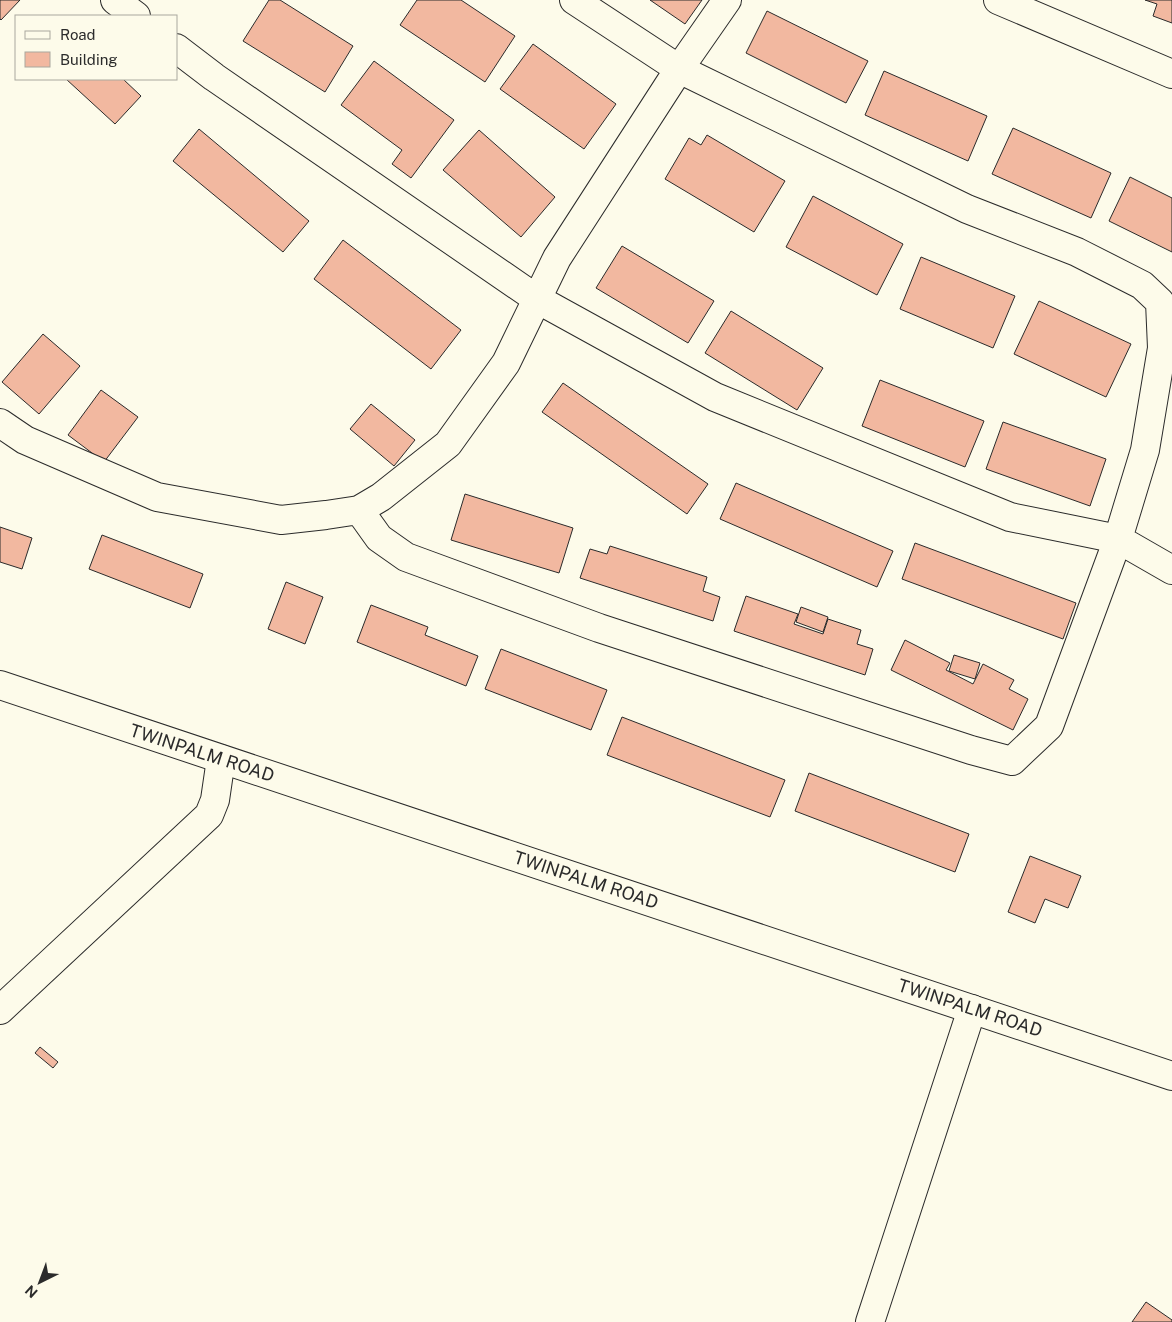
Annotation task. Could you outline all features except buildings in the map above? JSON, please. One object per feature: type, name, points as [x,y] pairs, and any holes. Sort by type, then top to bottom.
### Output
[{"type":"main road","points":[[115,0],[135,15]]},
{"type":"main road","points":[[359,510],[379,538],[406,558],[599,628],[970,750],[1012,761],[1049,726],[1118,539],[1145,450],[1162,348],[1160,302],[1142,286],[1076,252],[967,209],[678,69],[574,0]]},
{"type":"main road","points":[[0,423],[25,440],[157,497],[281,520],[359,510],[382,497],[448,444],[506,364],[557,258],[678,69],[727,0]]},
{"type":"main road","points":[[998,0],[1172,74]]},
{"type":"main road","points":[[178,49],[222,82],[538,299],[715,397],[1010,517],[1118,539],[1172,570]]},
{"type":"main road","name":"TWINPALM ROAD","points":[[0,686],[1172,1076]]},
{"type":"main road","points":[[0,1010],[209,816],[215,800],[221,759]]},
{"type":"main road","points":[[870,1322],[972,1009]]}]
